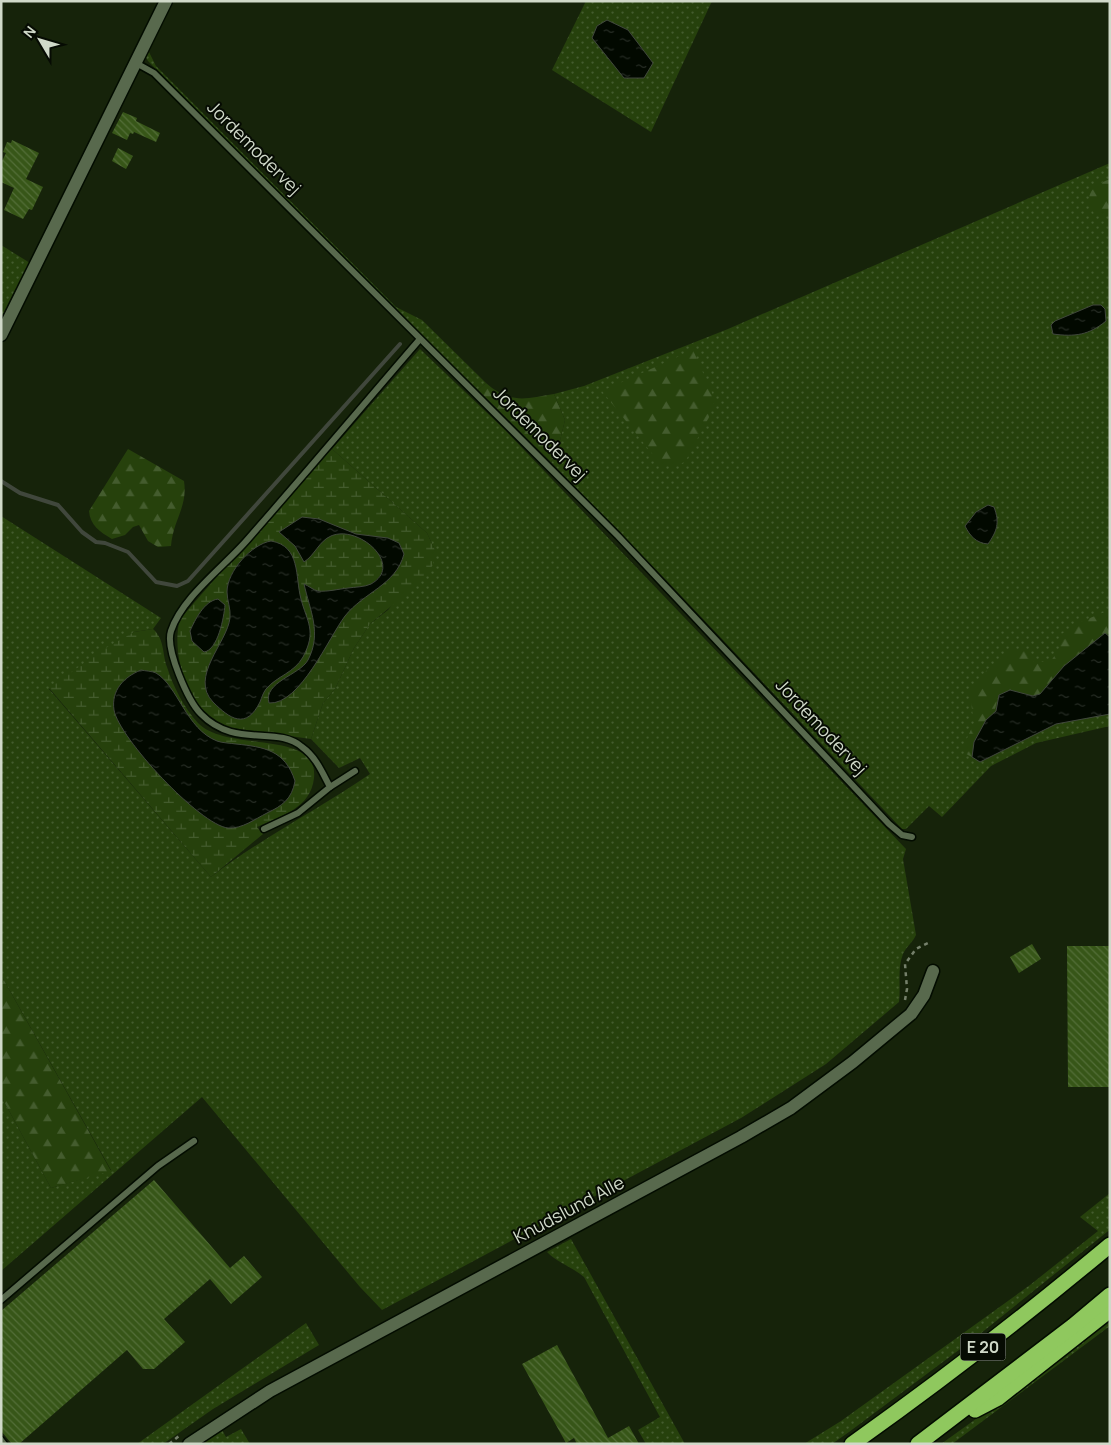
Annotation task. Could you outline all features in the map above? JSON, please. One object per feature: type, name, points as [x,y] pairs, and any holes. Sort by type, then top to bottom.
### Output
[{"type":"highway","name":"E 20","points":[[852,1444],[929,1389],[1036,1307],[1110,1245]]},
{"type":"highway","name":"E 20","points":[[918,1444],[1110,1295]]},
{"type":"highway","points":[[940,1428],[998,1398],[1110,1310]]},
{"type":"street","points":[[1,335],[166,1]]},
{"type":"street","name":"Knudslund Alle","points":[[186,1438],[270,1390],[732,1142],[791,1108],[854,1062],[911,1014],[924,995],[933,971]]},
{"type":"lane","name":"Jordemodervej","points":[[136,63],[154,73],[618,536],[889,824],[902,835],[912,837]]},
{"type":"lane","points":[[330,787],[317,762],[301,745],[281,738],[224,731],[212,724],[199,712],[175,666],[170,633],[180,612],[253,533],[420,338]]},
{"type":"lane","points":[[264,829],[298,812],[330,787],[355,771]]},
{"type":"lane","points":[[1,1300],[158,1166],[194,1141]]},
{"type":"lane","points":[[1,1440],[4,1444]]},
{"type":"path","points":[[901,1006],[908,988],[905,964],[916,949],[930,942]]},
{"type":"path","points":[[169,1444],[186,1438]]},
{"type":"green space","points":[[169,1],[174,1],[149,52],[156,66],[396,307],[422,320],[486,383],[478,390],[265,181],[148,61],[145,56]]},
{"type":"green space","points":[[586,1],[712,1],[651,132],[552,70]]},
{"type":"green space","points":[[1110,163],[1110,726],[1036,743],[991,766],[942,817],[929,806],[906,829],[902,829],[668,582],[551,462],[557,453],[565,420],[554,394],[584,386],[728,329]]},
{"type":"green space","points":[[1110,179],[1110,214],[1095,215],[1089,202],[1090,193],[1098,185]]},
{"type":"green space","points":[[1,245],[30,263],[1,320]]},
{"type":"green space","points":[[420,349],[505,430],[906,849],[903,859],[916,935],[904,951],[901,960],[899,1002],[826,1064],[741,1118],[382,1310],[360,1287],[202,1097],[1,1271],[1,1096],[51,1188],[111,1170],[1,975],[1,516],[161,618],[153,629],[134,632],[49,689],[211,877],[370,774],[360,758],[339,768],[311,739],[323,703],[335,689],[354,648],[370,624],[388,610],[435,550],[427,533],[332,449]]},
{"type":"green space","points":[[693,350],[715,400],[708,419],[685,462],[673,466],[662,466],[602,391]]},
{"type":"green space","points":[[486,383],[495,390],[510,397],[526,398],[554,394],[565,420],[557,453],[551,462],[478,390]]},
{"type":"green space","points":[[128,449],[184,481],[184,498],[174,529],[171,546],[158,547],[148,541],[139,525],[133,527],[125,535],[112,539],[100,531],[91,520],[89,511]]},
{"type":"green space","points":[[332,449],[427,533],[435,550],[433,565],[419,583],[370,624],[354,648],[335,689],[323,703],[311,739],[225,727],[212,720],[201,709],[185,681],[178,649],[180,619],[322,456]]},
{"type":"green space","points":[[1110,610],[1110,637],[1105,633],[1064,666],[1040,694],[1033,696],[1010,690],[997,699],[993,715],[977,740],[972,757],[964,753],[964,745],[974,723],[969,689],[989,668],[1012,650],[1027,651],[1034,662],[1050,662],[1059,650],[1060,635],[1080,622]]},
{"type":"green space","points":[[153,629],[160,638],[167,667],[176,689],[188,711],[198,723],[212,732],[229,737],[287,747],[302,753],[312,763],[314,778],[312,788],[301,804],[285,815],[257,827],[263,834],[211,877],[49,688],[104,649],[134,632]]},
{"type":"green space","points":[[1,975],[111,1171],[51,1188],[1,1096]]},
{"type":"green space","points":[[1110,1193],[1110,1230],[975,1338],[832,1444],[804,1444],[841,1421],[1030,1285],[1098,1231],[1080,1217]]},
{"type":"green space","points":[[571,1239],[685,1444],[646,1444],[638,1430],[660,1417],[584,1277],[547,1252]]},
{"type":"green space","points":[[1110,1316],[1110,1326],[952,1444],[941,1444],[1022,1386]]},
{"type":"green space","points":[[306,1323],[319,1345],[213,1409],[163,1444],[137,1444]]},
{"type":"green space","points":[[241,1429],[250,1444],[201,1444],[222,1430],[226,1437]]},
{"type":"water","points":[[607,20],[628,30],[653,63],[644,78],[624,78],[592,38],[597,26]]},
{"type":"water","points":[[1093,305],[1101,305],[1105,309],[1106,321],[1100,326],[1081,334],[1053,334],[1051,325],[1055,321]]},
{"type":"water","points":[[988,505],[994,507],[997,522],[994,535],[988,544],[974,538],[965,526],[976,512]]},
{"type":"water","points":[[302,517],[319,519],[356,534],[388,538],[399,543],[404,554],[400,565],[387,581],[345,616],[313,668],[302,682],[281,701],[269,703],[271,690],[304,665],[312,650],[314,622],[304,584],[322,591],[366,586],[380,576],[383,567],[380,557],[374,548],[353,536],[342,534],[327,538],[304,562],[295,546],[279,532]]},
{"type":"water","points":[[271,541],[281,544],[288,549],[292,556],[301,599],[310,627],[309,640],[303,657],[295,667],[266,689],[255,711],[243,719],[238,719],[226,713],[213,702],[207,692],[205,682],[207,671],[223,638],[230,618],[227,592],[231,576],[236,567],[249,553],[256,547]]},
{"type":"water","points":[[218,599],[225,605],[222,625],[213,646],[204,652],[192,641],[190,631],[204,607],[213,600]]},
{"type":"water","points":[[1105,633],[1110,637],[1110,714],[1056,724],[980,762],[972,757],[974,742],[986,720],[996,711],[999,695],[1010,690],[1033,696],[1040,694],[1064,666]]},
{"type":"water","points":[[141,670],[154,672],[164,679],[190,718],[206,735],[219,742],[256,747],[279,756],[286,763],[295,781],[294,787],[286,801],[277,808],[248,823],[228,828],[215,823],[181,797],[130,740],[119,723],[114,710],[115,696],[120,685],[129,676]]},
{"type":"building","points":[[123,112],[137,118],[136,121],[160,133],[156,142],[134,132],[133,134],[130,133],[127,140],[112,133]]},
{"type":"building","points":[[12,140],[39,153],[26,179],[43,187],[32,210],[29,209],[23,219],[4,210],[14,188],[1,182],[1,163],[6,153],[3,152],[7,142],[11,143]]},
{"type":"building","points":[[118,148],[133,156],[126,169],[112,161]]},
{"type":"building","points":[[1032,944],[1041,959],[1019,973],[1010,957]]},
{"type":"building","points":[[1067,946],[1110,946],[1110,1087],[1068,1087]]},
{"type":"building","points":[[154,1180],[230,1268],[244,1256],[262,1277],[231,1304],[210,1279],[164,1319],[185,1342],[154,1369],[143,1369],[127,1350],[19,1444],[12,1444],[1,1431],[1,1311]]},
{"type":"building","points":[[557,1345],[608,1438],[629,1426],[639,1444],[577,1444],[574,1438],[566,1443],[522,1364]]},
{"type":"waterway","points":[[1,481],[20,493],[58,505],[82,532],[96,542],[105,543],[128,552],[156,582],[177,586],[188,581],[400,344]]}]
